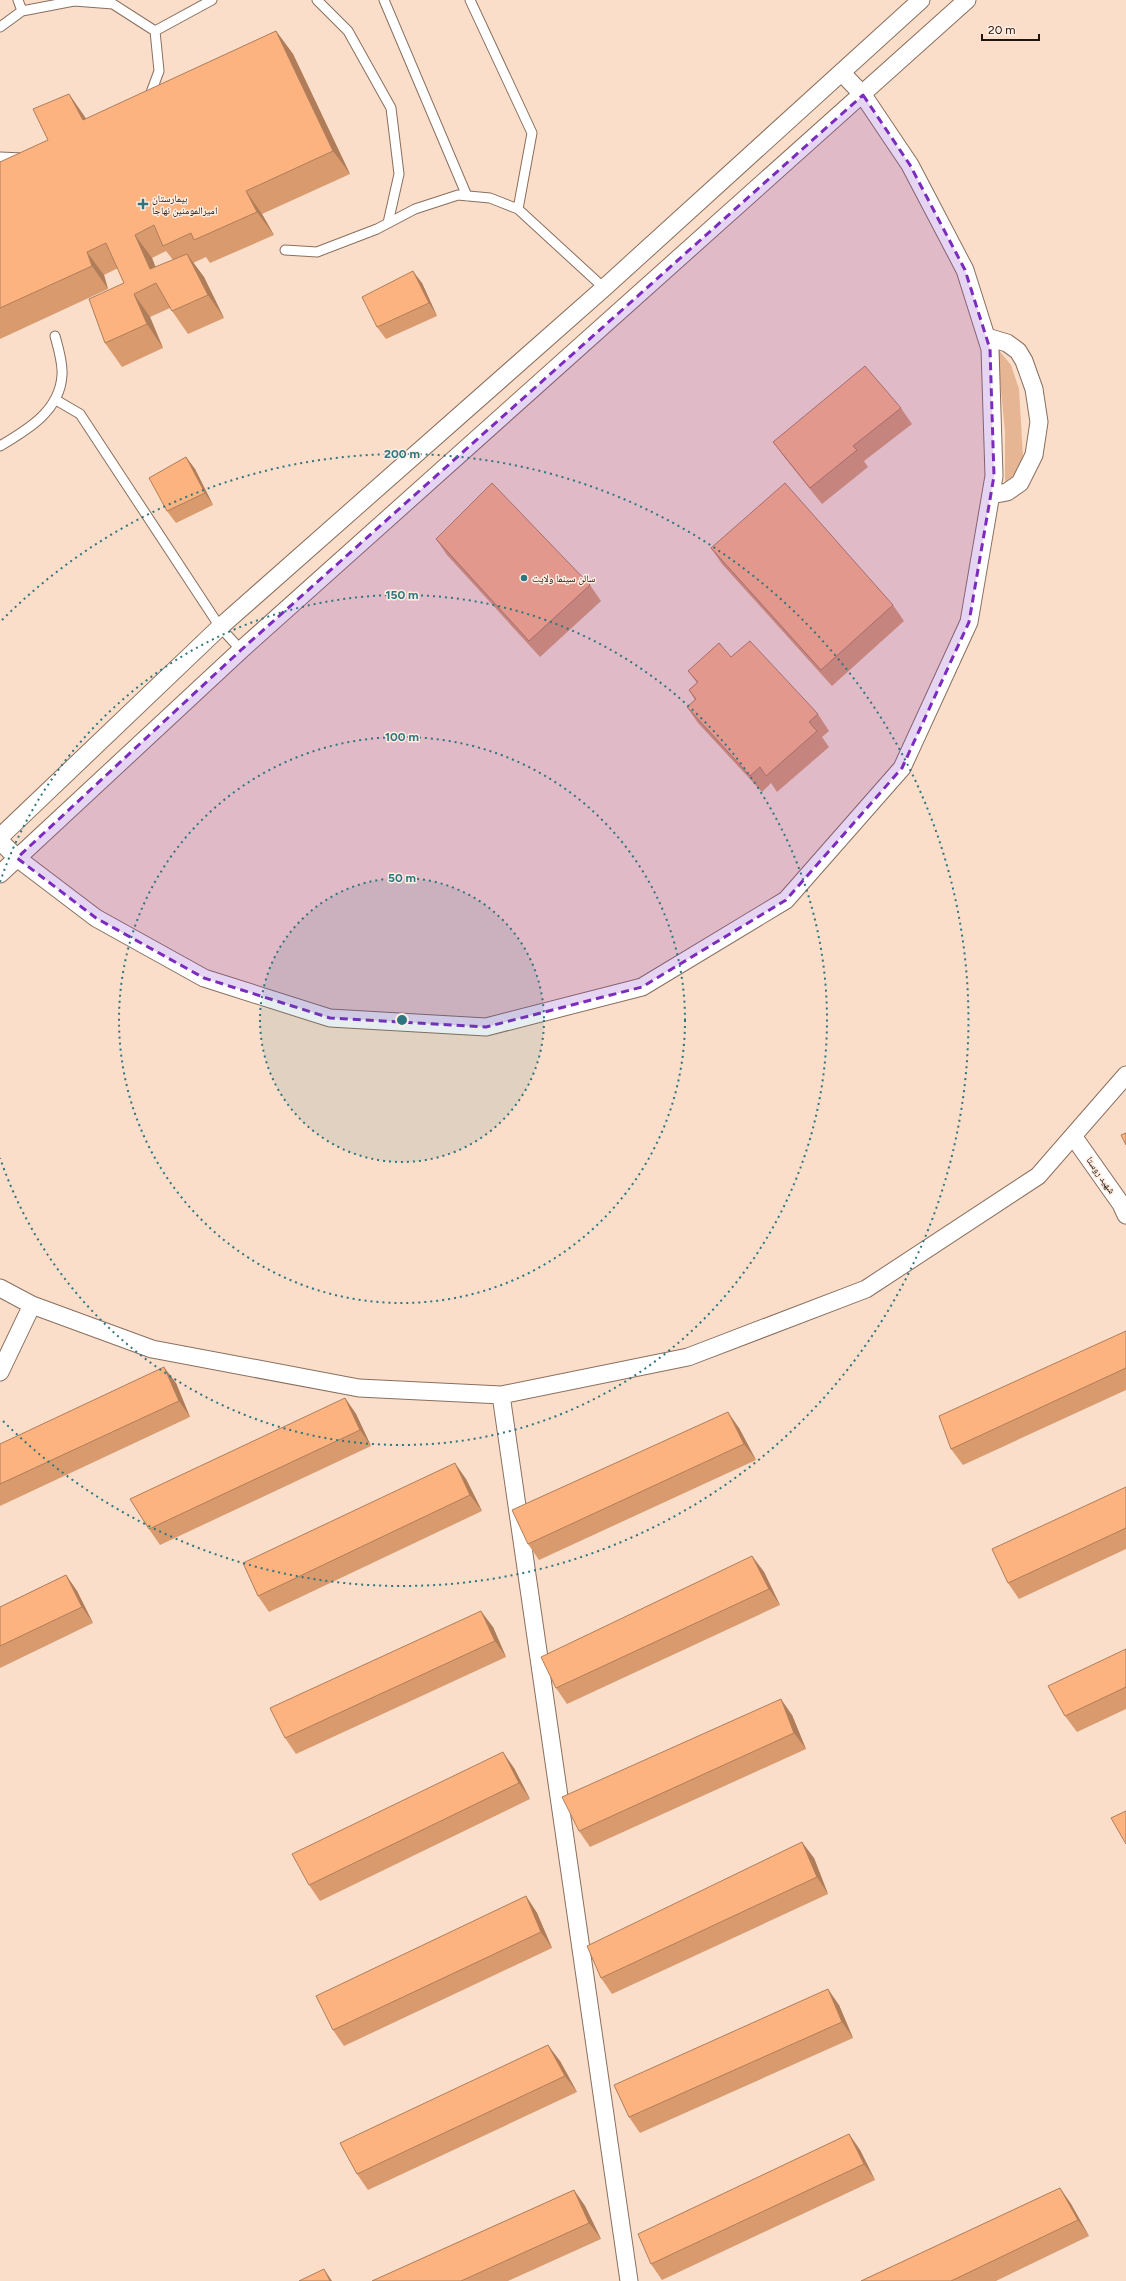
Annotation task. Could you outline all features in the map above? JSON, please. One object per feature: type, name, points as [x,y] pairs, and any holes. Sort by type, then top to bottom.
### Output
[{"type":"street","points":[[0,837],[220,627],[604,288],[921,0]]},
{"type":"street","points":[[0,874],[241,650],[863,95],[967,0]]},
{"type":"street","points":[[0,841],[17,858],[96,918],[204,978],[330,1018],[486,1027],[642,987],[786,900],[902,768],[969,622],[991,495],[994,468],[990,349],[965,270],[910,165],[863,95],[842,73]]},
{"type":"street","points":[[987,337],[1007,343],[1018,351],[1024,361],[1034,389],[1038,422],[1034,455],[1020,483],[1006,492],[991,495]]},
{"type":"street","points":[[0,1288],[32,1305],[152,1349],[359,1388],[501,1395],[688,1357],[866,1289],[1038,1176],[1126,1075]]},
{"type":"street","name":"شهید روستا","points":[[1073,1136],[1121,1204],[1126,1215]]},
{"type":"street","points":[[0,1372],[32,1305]]},
{"type":"street","points":[[501,1395],[629,2281]]},
{"type":"lane","points":[[18,0],[22,11]]},
{"type":"lane","points":[[155,31],[212,0]]},
{"type":"lane","points":[[318,0],[348,31],[391,108],[399,174],[388,223]]},
{"type":"lane","points":[[384,0],[467,196]]},
{"type":"lane","points":[[470,0],[532,133],[518,209]]},
{"type":"lane","points":[[0,27],[22,11],[74,1],[113,4],[155,31]]},
{"type":"lane","points":[[145,108],[158,71],[155,31]]},
{"type":"lane","points":[[0,157],[35,158],[0,167]]},
{"type":"lane","points":[[285,250],[316,252],[388,223],[416,209],[458,195],[490,198],[518,209],[604,288]]},
{"type":"lane","points":[[0,446],[33,426],[56,400],[62,375],[55,336]]},
{"type":"lane","points":[[56,400],[80,414],[220,627],[241,650]]},
{"type":"highlighted area","points":[[863,95],[910,165],[965,270],[990,349],[994,476],[969,622],[902,768],[786,900],[642,987],[486,1027],[330,1018],[204,978],[96,918],[17,858],[241,650]]},
{"type":"shaded area","points":[[997,348],[1011,365],[1019,389],[1023,457],[1017,471],[1009,481],[1005,481],[1005,432]]},
{"type":"building","name":"بیمارستان امیرالمومنین نهاجا","points":[[276,31],[333,151],[246,191],[257,212],[194,240],[191,233],[163,246],[154,225],[135,235],[150,269],[187,254],[208,295],[172,311],[156,283],[134,294],[147,324],[105,343],[89,299],[124,283],[106,243],[87,252],[92,266],[0,308],[0,162],[48,140],[33,109],[69,94],[83,120]]},
{"type":"building","points":[[413,271],[429,303],[377,327],[362,297]]},
{"type":"building","points":[[865,366],[901,408],[853,446],[857,450],[810,488],[773,442]]},
{"type":"building","points":[[186,457],[205,493],[167,511],[149,478]]},
{"type":"building","name":"سالن سینما ولایت","points":[[492,483],[590,585],[529,641],[436,539]]},
{"type":"building","points":[[785,483],[893,605],[821,670],[711,548]]},
{"type":"building","points":[[750,641],[818,714],[809,722],[817,731],[766,776],[760,767],[750,776],[687,707],[696,699],[689,690],[698,682],[688,671],[719,643],[731,657]]},
{"type":"building","points":[[1126,1133],[1126,1145],[1121,1135]]},
{"type":"building","points":[[1126,1331],[1126,1368],[951,1449],[939,1416]]},
{"type":"building","points":[[164,1367],[179,1401],[0,1484],[0,1444]]},
{"type":"building","points":[[345,1398],[360,1430],[149,1529],[130,1499]]},
{"type":"building","points":[[728,1412],[744,1444],[528,1544],[512,1510]]},
{"type":"building","points":[[455,1463],[470,1495],[258,1596],[243,1563]]},
{"type":"building","points":[[1126,1487],[1126,1528],[1008,1583],[992,1549]]},
{"type":"building","points":[[752,1556],[769,1589],[556,1688],[541,1657]]},
{"type":"building","points":[[66,1575],[82,1607],[0,1646],[0,1607]]},
{"type":"building","points":[[481,1611],[495,1641],[285,1738],[270,1708]]},
{"type":"building","points":[[1126,1649],[1126,1687],[1065,1716],[1048,1686]]},
{"type":"building","points":[[781,1699],[794,1733],[579,1831],[562,1797]]},
{"type":"building","points":[[503,1752],[519,1783],[309,1885],[292,1854]]},
{"type":"building","points":[[1126,1811],[1126,1844],[1111,1818]]},
{"type":"building","points":[[802,1842],[817,1877],[601,1978],[587,1946]]},
{"type":"building","points":[[526,1896],[541,1932],[333,2030],[316,1996]]},
{"type":"building","points":[[828,1989],[842,2022],[629,2117],[614,2085]]},
{"type":"building","points":[[548,2045],[565,2076],[357,2174],[340,2143]]},
{"type":"building","points":[[849,2134],[864,2164],[651,2264],[638,2234]]},
{"type":"building","points":[[1060,2188],[1078,2220],[951,2281],[861,2281]]},
{"type":"building","points":[[574,2190],[589,2223],[461,2281],[372,2281]]},
{"type":"building","points":[[324,2269],[330,2281],[299,2281]]},
{"type":"place","name":"بیمارستان امیرالمومنین نهاجا","points":[[143,204]]},
{"type":"place","name":"سالن سینما ولایت","points":[[524,578]]}]
